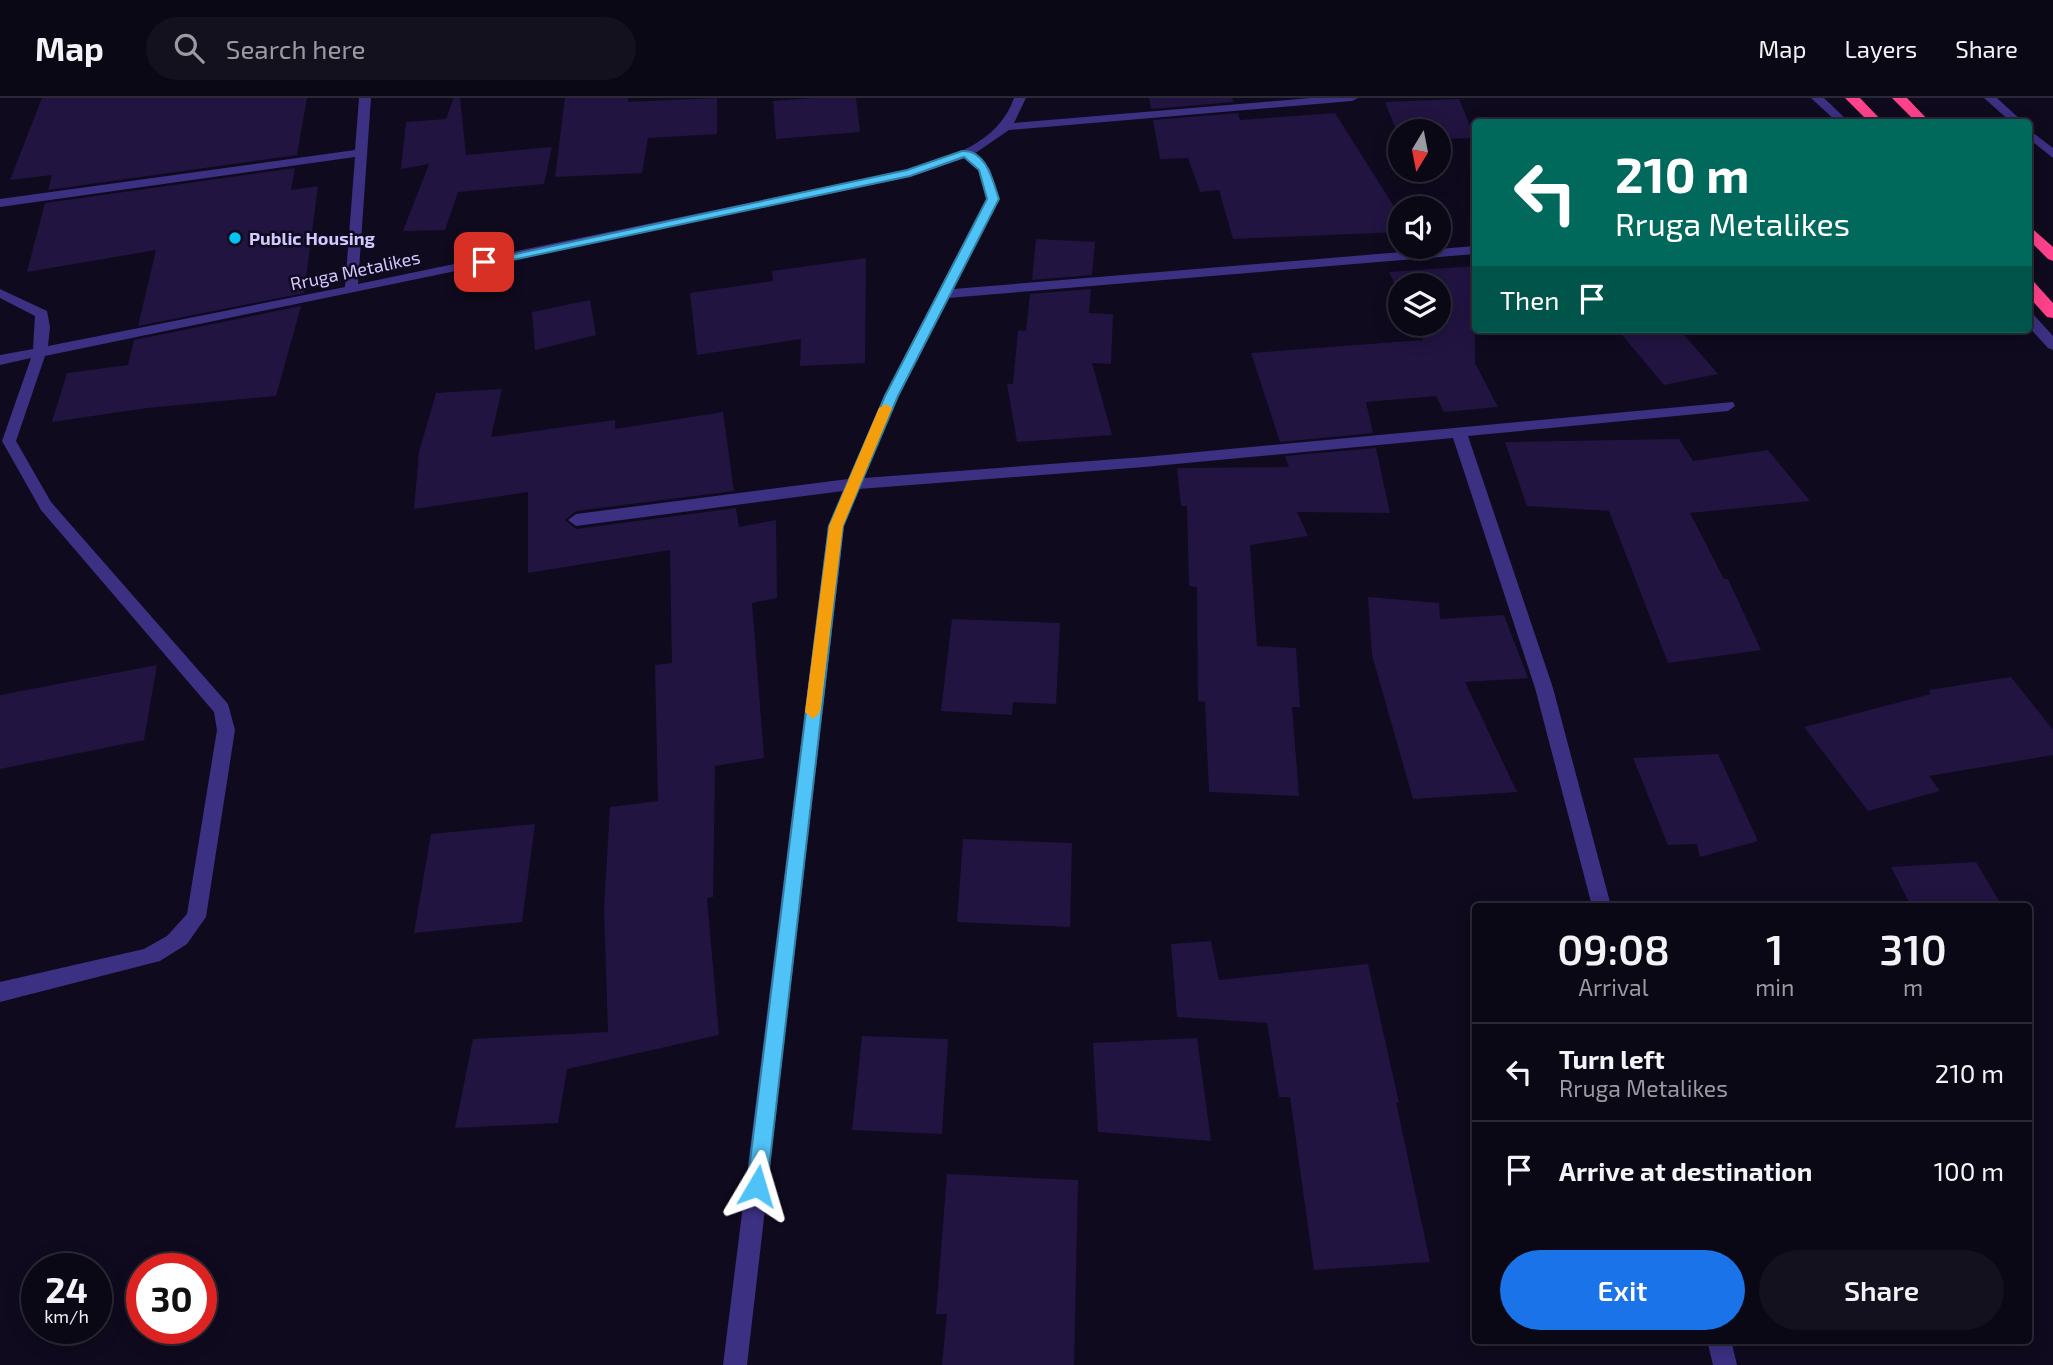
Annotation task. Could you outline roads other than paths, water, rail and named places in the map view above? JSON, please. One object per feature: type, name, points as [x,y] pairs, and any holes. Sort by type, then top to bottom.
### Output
[{"type":"highway","points":[[1852,98],[1873,119]]},
{"type":"highway","points":[[1899,98],[1920,119]]},
{"type":"highway","points":[[2032,234],[2053,256]]},
{"type":"highway","points":[[2032,290],[2053,313]]},
{"type":"street","points":[[351,290],[365,98]]},
{"type":"street","name":"Rruga Metalikes","points":[[0,360],[910,173],[966,153],[1005,127],[1020,98]]},
{"type":"street","points":[[1005,127],[1352,98]]},
{"type":"street","points":[[1817,98],[1840,119]]},
{"type":"street","points":[[1990,98],[2014,119]]},
{"type":"street","points":[[2032,136],[2053,154]]},
{"type":"street","points":[[0,203],[360,153]]},
{"type":"street","points":[[735,1365],[836,526],[891,396],[993,199],[984,169],[966,153]]},
{"type":"street","points":[[944,294],[1472,250]]},
{"type":"street","points":[[0,293],[41,314],[44,323],[9,441],[46,506],[222,709],[226,730],[196,917],[185,935],[167,949],[144,958],[0,992]]},
{"type":"street","points":[[2032,321],[2053,345]]},
{"type":"street","points":[[576,520],[853,484],[1144,462],[1728,406]]},
{"type":"street","points":[[1459,432],[1544,688],[1601,903]]},
{"type":"street","points":[[1720,1344],[1725,1365]]},
{"type":"place","name":"Public Housing","points":[[235,238]]}]
